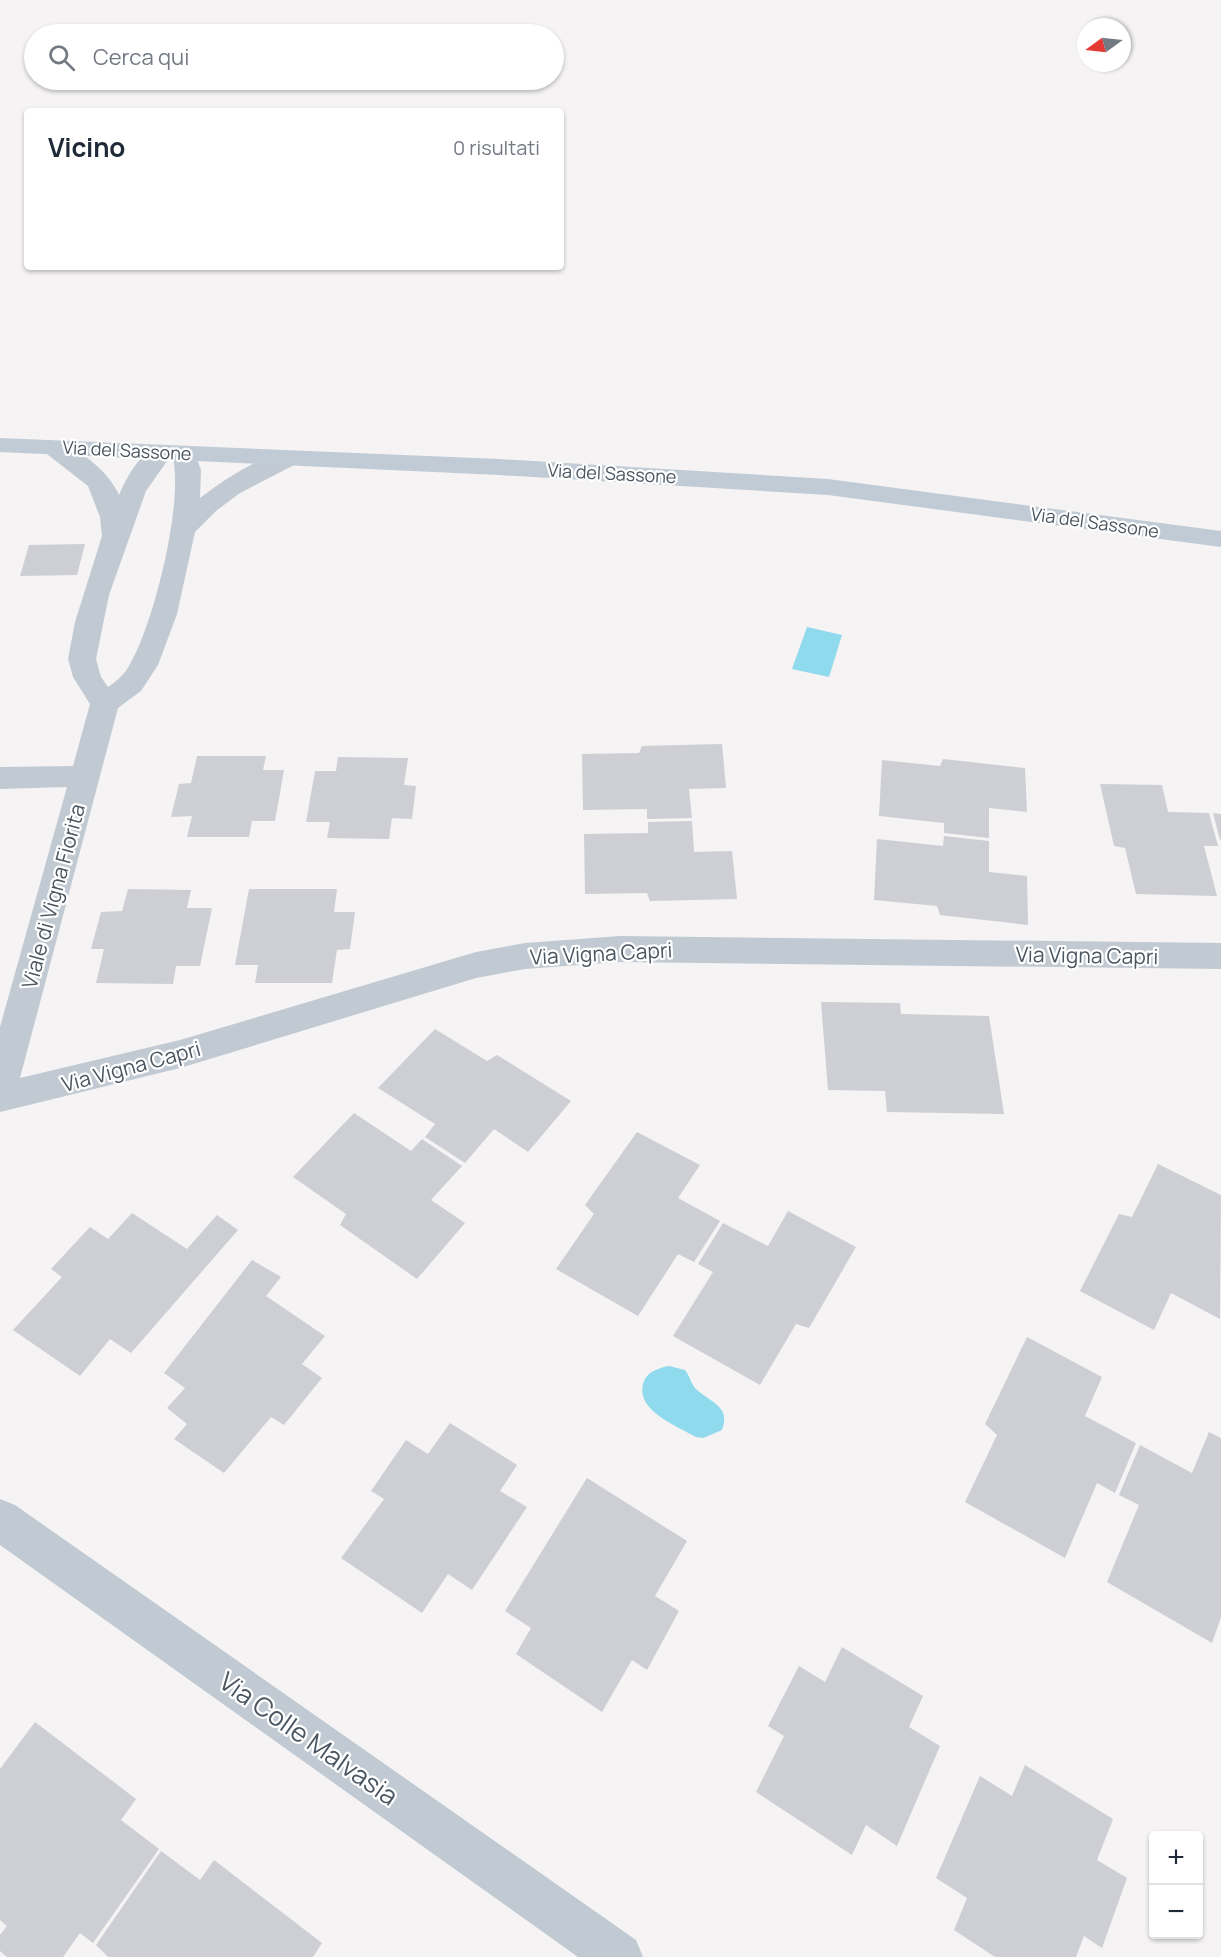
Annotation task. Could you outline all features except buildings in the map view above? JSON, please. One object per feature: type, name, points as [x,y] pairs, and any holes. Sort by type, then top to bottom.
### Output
[{"type":"main road","name":"Via del Sassone","points":[[0,445],[660,476],[828,487],[1221,539]]},
{"type":"street","points":[[50,447],[89,470],[105,489],[114,514],[115,535]]},
{"type":"street","points":[[173,452],[189,473],[183,530],[150,656],[134,681],[105,703],[86,679],[82,658],[87,633],[115,535],[140,477],[173,452]]},
{"type":"street","points":[[183,530],[224,490],[244,478],[289,458]]},
{"type":"street","name":"Viale di Vigna Fiorita","points":[[0,1089],[105,703]]},
{"type":"street","points":[[0,778],[86,776]]},
{"type":"street","name":"Via Vigna Capri","points":[[0,1097],[70,1083],[178,1055],[476,965],[535,955],[620,949],[1221,957]]},
{"type":"street","name":"Via Colle Malvasia","points":[[0,1520],[619,1957]]},
{"type":"water","points":[[807,627],[842,635],[829,677],[792,669]]},
{"type":"water","points":[[669,1366],[685,1370],[695,1388],[719,1406],[724,1416],[722,1430],[703,1438],[696,1437],[669,1423],[652,1410],[642,1394],[643,1384],[653,1371]]}]
